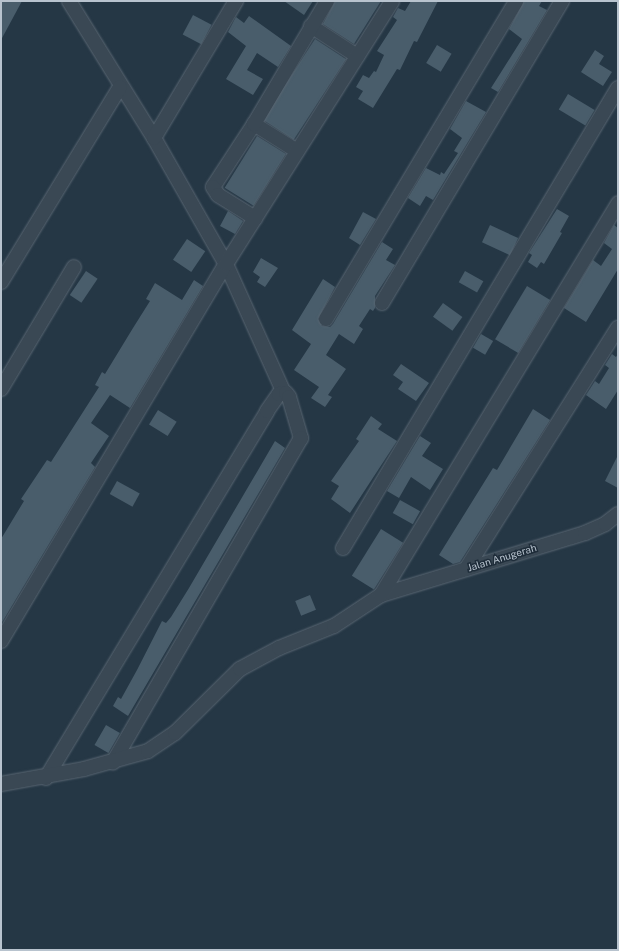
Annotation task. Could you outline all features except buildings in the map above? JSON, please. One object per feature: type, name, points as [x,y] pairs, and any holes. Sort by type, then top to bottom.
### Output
[{"type":"street","points":[[69,1],[120,87],[154,138],[226,264],[284,393],[289,397],[301,438],[113,762]]},
{"type":"street","points":[[154,138],[236,1]]},
{"type":"street","points":[[255,218],[218,195],[214,187],[254,124],[327,1]]},
{"type":"street","points":[[1,641],[226,264],[392,1]]},
{"type":"street","points":[[326,319],[516,1]]},
{"type":"street","points":[[382,303],[562,1]]},
{"type":"street","points":[[311,26],[357,56]]},
{"type":"street","points":[[1,282],[120,87]]},
{"type":"street","points":[[343,548],[618,88]]},
{"type":"street","points":[[254,124],[297,151]]},
{"type":"street","points":[[1,784],[46,778],[138,755],[164,741],[229,679],[257,658],[334,626],[381,595],[618,202]]},
{"type":"street","points":[[1,388],[74,267]]},
{"type":"street","points":[[466,569],[618,328]]},
{"type":"street","points":[[46,778],[267,410],[280,394],[284,393]]},
{"type":"street","name":"Jalan Anugerah","points":[[381,595],[585,534],[605,524],[618,514]]}]
